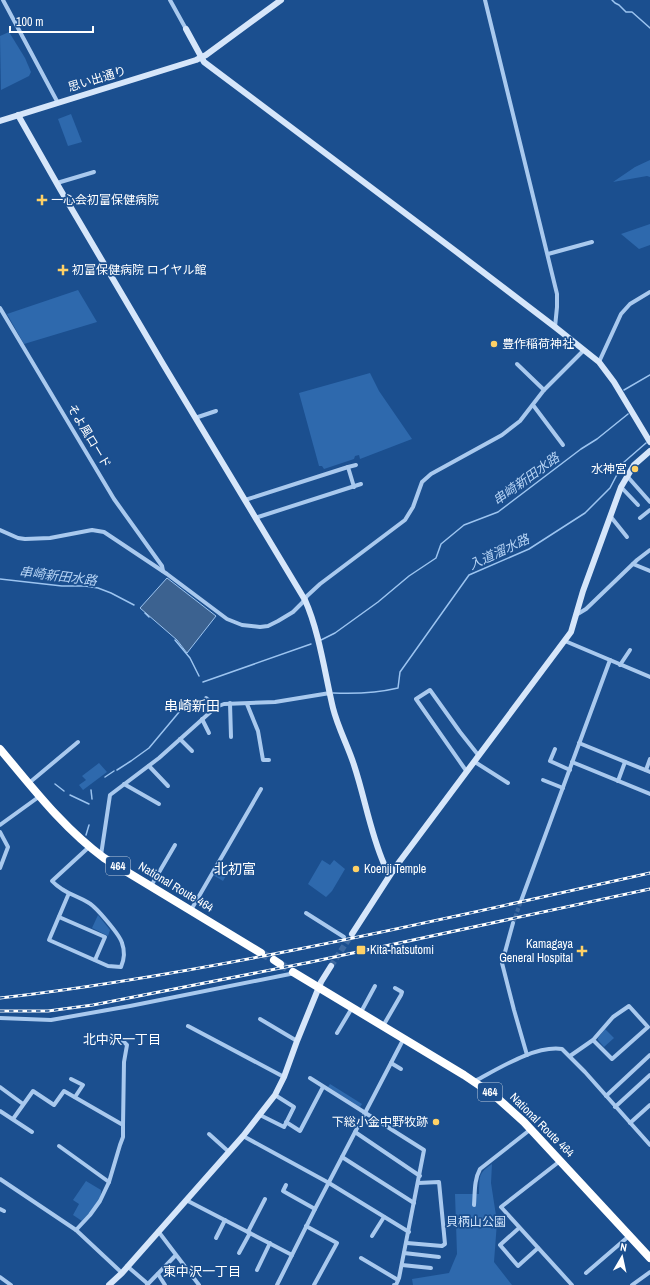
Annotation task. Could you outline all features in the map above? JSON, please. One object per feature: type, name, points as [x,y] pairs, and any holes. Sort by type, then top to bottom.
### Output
[{"type":"highway","name":"National Route 464","points":[[0,750],[74,834],[89,847],[261,953]]},
{"type":"highway","name":"National Route 464","points":[[294,972],[475,1082],[504,1103],[532,1129],[650,1258]]},
{"type":"street","points":[[3,0],[58,103]]},
{"type":"street","points":[[170,0],[204,62],[555,327],[599,362],[614,382],[650,442]]},
{"type":"street","name":"思い出通り","points":[[0,121],[201,58],[281,0]]},
{"type":"street","points":[[485,0],[557,294],[555,327]]},
{"type":"street","points":[[18,115],[195,418],[304,600],[316,633],[336,718],[354,765],[371,828],[384,864],[393,871]]},
{"type":"street","points":[[57,183],[94,172]]},
{"type":"street","points":[[548,254],[592,242]]},
{"type":"street","points":[[599,362],[621,314],[630,304],[650,292]]},
{"type":"street","name":"そよ風ロード","points":[[0,308],[114,499],[162,566],[162,571]]},
{"type":"street","points":[[0,530],[18,538],[38,540],[84,531],[98,530],[104,532],[162,571],[227,619],[242,625],[260,627],[268,626],[293,612],[320,584],[405,520],[413,507],[422,482],[431,474],[502,435],[520,421],[544,390],[584,350]]},
{"type":"street","points":[[517,364],[544,390]]},
{"type":"street","points":[[533,405],[563,445]]},
{"type":"street","points":[[195,418],[216,411]]},
{"type":"street","points":[[352,934],[393,871],[571,632],[583,592],[621,487],[634,465],[650,451]]},
{"type":"street","points":[[245,500],[356,464]]},
{"type":"street","points":[[348,467],[354,487]]},
{"type":"street","points":[[627,476],[650,502]]},
{"type":"street","points":[[255,518],[361,484]]},
{"type":"street","points":[[621,487],[638,505]]},
{"type":"street","points":[[640,518],[650,510]]},
{"type":"street","points":[[611,517],[626,537]]},
{"type":"street","points":[[576,616],[586,609],[633,564],[650,550]]},
{"type":"street","points":[[633,564],[650,571]]},
{"type":"street","points":[[565,641],[650,677]]},
{"type":"street","points":[[620,665],[630,650]]},
{"type":"street","points":[[521,901],[610,660]]},
{"type":"street","points":[[467,772],[416,699],[430,690],[479,756]]},
{"type":"street","points":[[101,855],[109,799],[113,792],[150,766],[216,707],[224,704],[275,702],[330,693]]},
{"type":"street","points":[[206,698],[216,707]]},
{"type":"street","points":[[230,704],[231,737]]},
{"type":"street","points":[[248,704],[258,731],[264,760],[269,760]]},
{"type":"street","points":[[202,719],[209,733]]},
{"type":"street","points":[[180,739],[192,750]]},
{"type":"street","points":[[29,783],[78,742]]},
{"type":"street","points":[[580,743],[648,771],[650,759]]},
{"type":"street","points":[[555,749],[550,761],[570,770]]},
{"type":"street","points":[[475,762],[508,782]]},
{"type":"street","points":[[572,762],[650,794]]},
{"type":"street","points":[[618,781],[625,762]]},
{"type":"street","points":[[150,766],[168,786]]},
{"type":"street","points":[[543,780],[563,788]]},
{"type":"street","points":[[124,784],[159,804]]},
{"type":"street","points":[[190,910],[261,789]]},
{"type":"street","points":[[0,825],[40,796]]},
{"type":"street","points":[[0,832],[8,847],[8,851],[0,868]]},
{"type":"street","points":[[151,886],[175,845]]},
{"type":"street","points":[[69,893],[49,940],[108,966],[121,967],[124,961],[122,942],[111,926],[91,904],[69,893],[58,888],[52,881],[89,847]]},
{"type":"street","points":[[306,913],[344,937]]},
{"type":"street","points":[[59,917],[105,937],[95,960]]},
{"type":"street","points":[[514,923],[502,963],[527,1055]]},
{"type":"street","points":[[109,1285],[244,1136],[275,1095],[284,1077],[297,1040],[319,987],[331,966]]},
{"type":"street","points":[[0,1018],[51,1020],[130,1006],[294,972]]},
{"type":"street","points":[[361,1012],[375,986]]},
{"type":"street","points":[[384,1026],[402,992],[395,988]]},
{"type":"street","points":[[570,1056],[593,1040],[613,1017],[629,1006],[648,1027],[612,1058],[593,1040]]},
{"type":"street","points":[[337,1033],[353,1007]]},
{"type":"street","points":[[260,1019],[297,1040]]},
{"type":"street","points":[[188,1026],[284,1077]]},
{"type":"street","points":[[76,1230],[90,1215],[100,1201],[109,1182],[123,1137],[124,1062],[127,1045],[124,1042],[103,1038]]},
{"type":"street","points":[[277,1285],[364,1113],[404,1038]]},
{"type":"street","points":[[475,1082],[494,1070],[527,1055],[549,1049],[562,1049],[650,1145]]},
{"type":"street","points":[[606,1096],[650,1055]]},
{"type":"street","points":[[391,1063],[401,1069]]},
{"type":"street","points":[[616,1107],[650,1075]]},
{"type":"street","points":[[310,1078],[424,1150],[407,1243],[398,1280],[396,1285],[394,1285]]},
{"type":"street","points":[[72,1079],[83,1085],[75,1097]]},
{"type":"street","points":[[0,1087],[23,1104]]},
{"type":"street","points":[[286,1122],[300,1131],[323,1087]]},
{"type":"street","points":[[13,1119],[33,1091],[54,1105],[64,1091],[123,1125]]},
{"type":"street","points":[[260,1115],[284,1127],[294,1107],[275,1095]]},
{"type":"street","points":[[630,1123],[650,1105]]},
{"type":"street","points":[[0,1111],[32,1132]]},
{"type":"street","points":[[474,1204],[475,1181],[480,1169],[532,1129]]},
{"type":"street","points":[[355,1132],[420,1176]]},
{"type":"street","points":[[209,1134],[229,1152]]},
{"type":"street","points":[[244,1136],[329,1183],[409,1232]]},
{"type":"street","points":[[59,1146],[109,1182]]},
{"type":"street","points":[[342,1157],[414,1203]]},
{"type":"street","points":[[560,1160],[501,1207],[572,1285]]},
{"type":"street","points":[[0,1179],[76,1230],[122,1272]]},
{"type":"street","points":[[407,1243],[442,1246],[445,1244],[439,1182],[418,1183]]},
{"type":"street","points":[[286,1185],[283,1191],[315,1209]]},
{"type":"street","points":[[239,1253],[265,1199]]},
{"type":"street","points":[[186,1200],[292,1255]]},
{"type":"street","points":[[372,1236],[384,1217]]},
{"type":"street","points":[[216,1238],[225,1220]]},
{"type":"street","points":[[306,1226],[337,1243],[314,1285]]},
{"type":"street","points":[[519,1228],[500,1246],[518,1266],[538,1248]]},
{"type":"street","points":[[158,1231],[175,1256],[199,1285]]},
{"type":"street","points":[[586,1273],[630,1236]]},
{"type":"street","points":[[257,1270],[270,1243]]},
{"type":"street","points":[[404,1253],[439,1257]]},
{"type":"street","points":[[127,1266],[148,1285],[175,1256]]},
{"type":"street","points":[[361,1258],[398,1280]]},
{"type":"street","points":[[402,1265],[431,1268]]},
{"type":"street","points":[[632,1285],[650,1272]]},
{"type":"street","points":[[158,1274],[165,1285]]},
{"type":"street","points":[[0,1277],[8,1284]]},
{"type":"green space","points":[[9,32],[25,58],[31,72],[29,76],[1,90],[0,36]]},
{"type":"green space","points":[[71,114],[82,142],[68,146],[58,119]]},
{"type":"green space","points":[[650,160],[650,177],[647,176],[613,182],[635,167]]},
{"type":"green space","points":[[650,224],[650,245],[639,249],[621,234]]},
{"type":"green space","points":[[78,290],[97,322],[24,344],[7,314]]},
{"type":"green space","points":[[370,373],[379,391],[412,439],[360,459],[359,455],[355,456],[354,459],[324,469],[322,466],[319,466],[299,393]]},
{"type":"green space","points":[[99,763],[107,772],[83,790],[79,785],[86,780],[82,776]]},
{"type":"green space","points":[[322,860],[330,865],[334,860],[345,869],[332,891],[326,897],[308,884]]},
{"type":"green space","points":[[220,867],[228,872],[223,881],[213,875],[217,868]]},
{"type":"green space","points":[[98,915],[110,930],[108,936],[92,928]]},
{"type":"green space","points":[[605,1029],[614,1038],[604,1047],[598,1038]]},
{"type":"green space","points":[[330,1084],[362,1104],[360,1107],[328,1087]]},
{"type":"green space","name":"貝柄山公園","points":[[492,1164],[491,1183],[497,1222],[494,1262],[512,1285],[413,1285],[412,1279],[449,1273],[457,1254],[455,1194],[479,1194],[480,1176]]},
{"type":"green space","points":[[86,1181],[101,1190],[101,1194],[98,1203],[82,1221],[73,1215],[79,1204],[73,1200]]},
{"type":"shaded area","points":[[167,578],[216,616],[187,653],[177,640],[140,608]]},
{"type":"waterway","points":[[612,0],[626,12],[632,12],[650,28]]},
{"type":"waterway","points":[[624,390],[650,375]]},
{"type":"waterway","name":"串崎新田水路","points":[[321,640],[335,633],[378,602],[409,576],[436,558],[441,544],[464,525],[498,512],[581,449],[597,439],[628,414]]},
{"type":"waterway","name":"入道溜水路","points":[[333,693],[366,693],[398,688],[400,672],[469,575],[529,549],[585,513],[610,488],[623,463],[646,443]]},
{"type":"waterway","name":"串崎新田水路","points":[[0,579],[62,586],[85,586],[98,588],[134,605]]},
{"type":"waterway","name":"串崎新田水路","points":[[145,613],[149,617]]},
{"type":"waterway","name":"串崎新田水路","points":[[175,640],[190,658],[199,676]]},
{"type":"waterway","name":"串崎新田水路","points":[[203,682],[311,644]]},
{"type":"waterway","points":[[117,770],[149,748],[185,705]]},
{"type":"waterway","points":[[105,777],[114,771]]},
{"type":"waterway","points":[[55,784],[64,791]]},
{"type":"waterway","points":[[91,790],[92,799]]},
{"type":"waterway","points":[[70,795],[89,804]]},
{"type":"waterway","points":[[86,835],[89,825]]},
{"type":"tunnel","points":[[513,923],[521,901]]},
{"type":"tunnel","points":[[331,966],[352,934]]},
{"type":"tunnel","points":[[261,953],[274,960]]},
{"type":"tunnel","points":[[280,964],[293,972]]},
{"type":"railway","points":[[0,998],[109,983],[253,958],[425,923],[650,873]]},
{"type":"railway","points":[[0,1011],[48,1011],[93,1005],[311,962],[650,889]]},
{"type":"place","name":"一心会初富保健病院","points":[[42,200]]},
{"type":"place","name":"初富保健病院 ロイヤル館","points":[[63,270]]},
{"type":"place","name":"豊作稲荷神社","points":[[494,344]]},
{"type":"place","name":"水神宮","points":[[635,469]]},
{"type":"place","name":"Koenji Temple","points":[[356,869]]},
{"type":"place","name":"Kita-hatsutomi","points":[[361,950]]},
{"type":"place","name":"Kamagaya General Hospital","points":[[582,951]]},
{"type":"place","name":"下総小金中野牧跡","points":[[436,1122]]},
{"type":"district","name":"串崎新田","points":[[192,706]]},
{"type":"district","name":"北初富","points":[[235,869]]},
{"type":"district","name":"北中沢一丁目","points":[[122,1039]]},
{"type":"district","name":"東中沢一丁目","points":[[202,1271]]}]
